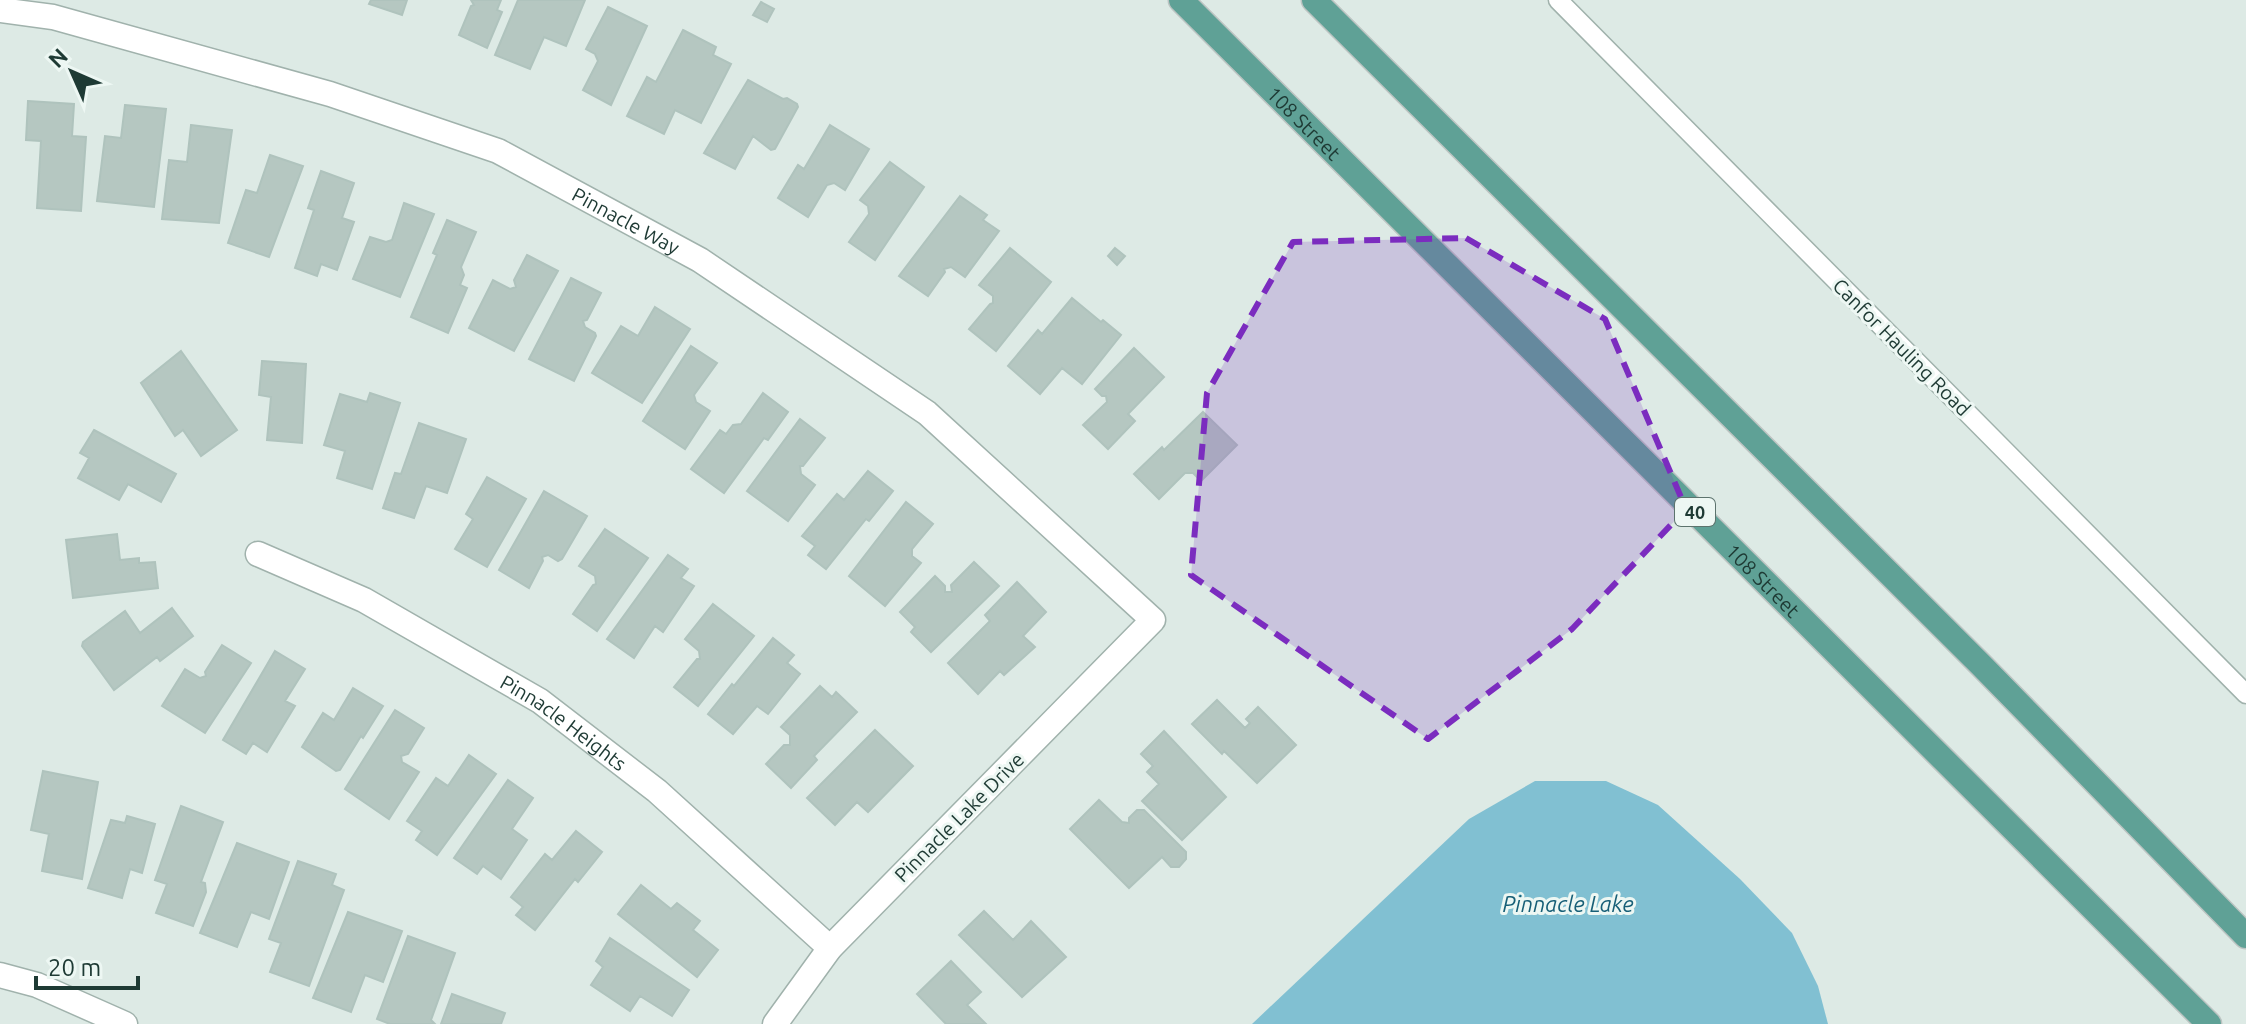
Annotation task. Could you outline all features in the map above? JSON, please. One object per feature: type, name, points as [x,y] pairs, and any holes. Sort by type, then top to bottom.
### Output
[{"type":"main road","name":"108 Street","points":[[1181,0],[2209,1024]]},
{"type":"main road","points":[[1314,0],[1982,666],[2246,936]]},
{"type":"street","name":"Pinnacle Way","points":[[0,10],[54,8],[330,94],[498,151],[686,252],[927,413],[1153,620]]},
{"type":"street","name":"Pinnacle Heights","points":[[258,554],[364,600],[540,701],[657,791],[830,948]]},
{"type":"street","name":"Pinnacle Lake Drive","points":[[775,1024],[830,948],[1153,620]]},
{"type":"street","points":[[0,975],[37,985],[125,1024]]},
{"type":"lane","name":"Canfor Hauling Road","points":[[1558,0],[2246,694]]},
{"type":"highlighted area","points":[[1466,238],[1605,319],[1686,509],[1572,629],[1428,739],[1191,575],[1207,393],[1293,242]]},
{"type":"water","name":"Pinnacle Lake","points":[[1535,781],[1606,781],[1658,805],[1740,879],[1792,933],[1818,986],[1828,1024],[1252,1024],[1469,819]]},
{"type":"building","points":[[371,0],[407,0],[402,15],[369,4]]},
{"type":"building","points":[[471,0],[501,0],[497,10],[502,12],[487,48],[459,35],[474,5]]},
{"type":"building","points":[[518,0],[585,0],[566,46],[544,37],[530,69],[495,55]]},
{"type":"building","points":[[761,2],[774,9],[767,22],[753,15]]},
{"type":"building","points":[[608,7],[647,26],[611,105],[583,90],[598,61],[595,54],[586,49]]},
{"type":"building","points":[[683,30],[716,47],[713,55],[731,64],[701,123],[675,110],[664,134],[627,116],[647,77],[656,82]]},
{"type":"building","points":[[748,80],[783,99],[787,98],[798,107],[775,149],[771,150],[753,136],[735,169],[704,153]]},
{"type":"building","points":[[28,101],[74,104],[72,136],[86,137],[81,211],[37,208],[41,141],[26,140]]},
{"type":"building","points":[[125,105],[166,109],[154,207],[97,201],[105,136],[121,138]]},
{"type":"building","points":[[191,125],[232,130],[219,223],[162,219],[169,160],[187,162]]},
{"type":"building","points":[[830,125],[869,149],[845,190],[834,183],[827,185],[808,217],[778,198],[798,165],[804,169]]},
{"type":"building","points":[[270,155],[303,166],[269,257],[228,243],[246,190],[257,193]]},
{"type":"building","points":[[890,162],[924,187],[875,260],[849,242],[869,214],[868,206],[860,200]]},
{"type":"building","points":[[321,171],[354,183],[342,218],[354,222],[337,270],[321,264],[317,276],[295,268],[314,210],[308,208]]},
{"type":"building","points":[[960,196],[987,215],[983,220],[999,231],[965,277],[951,267],[944,269],[928,296],[899,276]]},
{"type":"building","points":[[404,203],[434,214],[400,297],[353,279],[370,237],[386,242],[392,240]]},
{"type":"building","points":[[447,220],[476,232],[461,267],[464,275],[460,285],[467,288],[448,333],[411,317],[437,255],[433,253]]},
{"type":"building","points":[[1010,248],[1051,282],[996,351],[969,329],[993,303],[993,296],[979,285]]},
{"type":"building","points":[[1115,248],[1125,256],[1117,265],[1108,256]]},
{"type":"building","points":[[527,255],[558,271],[514,351],[469,328],[493,280],[510,289],[516,287],[514,280]]},
{"type":"building","points":[[571,278],[601,293],[587,320],[583,321],[585,327],[596,336],[574,381],[529,359]]},
{"type":"building","points":[[1072,298],[1121,335],[1082,384],[1062,368],[1040,394],[1008,366],[1038,330],[1042,334]]},
{"type":"building","points":[[655,307],[690,329],[642,403],[592,373],[621,326],[638,336]]},
{"type":"building","points":[[691,346],[717,363],[694,395],[696,402],[710,411],[685,449],[643,421]]},
{"type":"building","points":[[1134,348],[1164,377],[1128,414],[1135,421],[1108,449],[1083,425],[1107,402],[1106,396],[1095,389]]},
{"type":"building","points":[[181,351],[237,430],[201,456],[183,430],[175,436],[141,383]]},
{"type":"building","points":[[262,361],[306,364],[302,443],[267,440],[271,397],[259,395]]},
{"type":"building","points":[[370,393],[400,403],[372,489],[337,478],[345,451],[324,445],[340,394],[367,402]]},
{"type":"building","points":[[763,393],[788,412],[768,440],[764,438],[724,493],[691,469],[720,430],[726,434],[733,425],[741,424]]},
{"type":"building","points":[[1203,412],[1237,445],[1201,481],[1193,473],[1185,473],[1159,499],[1134,474]]},
{"type":"building","points":[[800,419],[825,438],[800,466],[801,474],[815,485],[788,521],[747,491]]},
{"type":"building","points":[[419,423],[466,439],[447,493],[426,486],[414,518],[383,508],[395,473],[401,474]]},
{"type":"building","points":[[94,430],[176,474],[161,502],[128,484],[119,500],[78,478],[89,458],[80,453]]},
{"type":"building","points":[[868,471],[893,491],[826,569],[808,555],[815,546],[802,536],[837,494],[844,500]]},
{"type":"building","points":[[487,477],[526,499],[487,567],[455,549],[473,519],[466,514]]},
{"type":"building","points":[[544,491],[587,516],[562,559],[558,561],[548,555],[542,557],[543,561],[529,588],[499,570]]},
{"type":"building","points":[[906,502],[933,524],[912,549],[912,556],[921,563],[885,606],[849,576]]},
{"type":"building","points":[[605,529],[648,558],[597,631],[573,614],[596,584],[595,576],[579,566]]},
{"type":"building","points":[[117,534],[120,560],[139,558],[139,563],[155,562],[158,588],[73,598],[66,540]]},
{"type":"building","points":[[668,555],[688,569],[681,578],[694,586],[663,632],[655,626],[634,658],[607,639]]},
{"type":"building","points":[[974,562],[999,586],[931,652],[911,632],[915,627],[900,612],[935,576],[945,586],[945,592],[952,592],[951,585]]},
{"type":"building","points":[[1017,582],[1046,612],[1023,636],[1035,647],[1004,675],[1000,671],[978,694],[948,663],[990,621],[985,615]]},
{"type":"building","points":[[713,604],[754,636],[698,706],[674,687],[700,659],[699,651],[685,639]]},
{"type":"building","points":[[172,608],[193,636],[160,661],[157,657],[114,690],[82,646],[83,642],[125,611],[140,633]]},
{"type":"building","points":[[773,638],[794,655],[787,663],[800,674],[768,714],[757,706],[733,734],[708,714]]},
{"type":"building","points":[[222,645],[251,663],[205,733],[162,706],[185,669],[200,678],[206,676],[205,672]]},
{"type":"building","points":[[275,651],[305,669],[285,701],[295,706],[267,752],[253,743],[246,754],[223,740]]},
{"type":"building","points":[[820,686],[832,697],[836,692],[857,712],[814,756],[817,760],[791,788],[766,764],[784,745],[790,745],[790,735],[781,727]]},
{"type":"building","points":[[353,688],[383,706],[340,770],[336,771],[302,747],[323,713],[334,720]]},
{"type":"building","points":[[1217,700],[1245,728],[1250,723],[1246,719],[1258,707],[1296,745],[1257,783],[1192,724]]},
{"type":"building","points":[[395,710],[424,728],[408,754],[401,756],[402,762],[419,772],[389,819],[345,789]]},
{"type":"building","points":[[875,730],[913,766],[868,812],[857,802],[835,825],[807,798]]},
{"type":"building","points":[[1164,731],[1226,797],[1182,840],[1142,801],[1159,784],[1147,772],[1153,766],[1141,754]]},
{"type":"building","points":[[469,755],[496,774],[437,855],[416,840],[422,831],[407,821],[436,778],[448,786]]},
{"type":"building","points":[[43,771],[98,782],[82,879],[42,871],[49,834],[31,830]]},
{"type":"building","points":[[508,780],[533,798],[512,829],[527,840],[501,879],[483,866],[477,874],[454,858]]},
{"type":"building","points":[[1099,800],[1122,822],[1129,823],[1129,818],[1137,810],[1144,810],[1186,852],[1186,859],[1179,867],[1171,867],[1162,857],[1129,888],[1070,829]]},
{"type":"building","points":[[181,806],[223,822],[201,882],[205,883],[206,892],[193,926],[156,913],[167,884],[155,880]]},
{"type":"building","points":[[127,816],[155,824],[142,873],[130,869],[122,898],[88,888],[111,820],[125,823]]},
{"type":"building","points":[[576,831],[602,852],[578,882],[575,879],[535,930],[516,915],[523,907],[511,897],[545,854],[552,860]]},
{"type":"building","points":[[237,843],[289,862],[269,919],[251,912],[237,947],[200,933]]},
{"type":"building","points":[[298,861],[336,874],[332,885],[344,890],[309,986],[270,972],[281,943],[269,939]]},
{"type":"building","points":[[641,885],[671,909],[677,903],[700,921],[693,930],[718,950],[697,977],[618,914]]},
{"type":"building","points":[[984,911],[1013,940],[1031,921],[1066,957],[1022,997],[959,935]]},
{"type":"building","points":[[348,912],[402,931],[383,982],[365,975],[351,1012],[313,998]]},
{"type":"building","points":[[408,936],[455,953],[431,1020],[435,1024],[390,1024],[377,1019]]},
{"type":"building","points":[[610,938],[689,990],[672,1016],[640,996],[630,1011],[591,985],[603,967],[596,961]]},
{"type":"building","points":[[951,961],[981,992],[967,1005],[986,1024],[946,1024],[917,994]]},
{"type":"building","points":[[452,994],[505,1013],[501,1024],[441,1024]]}]
